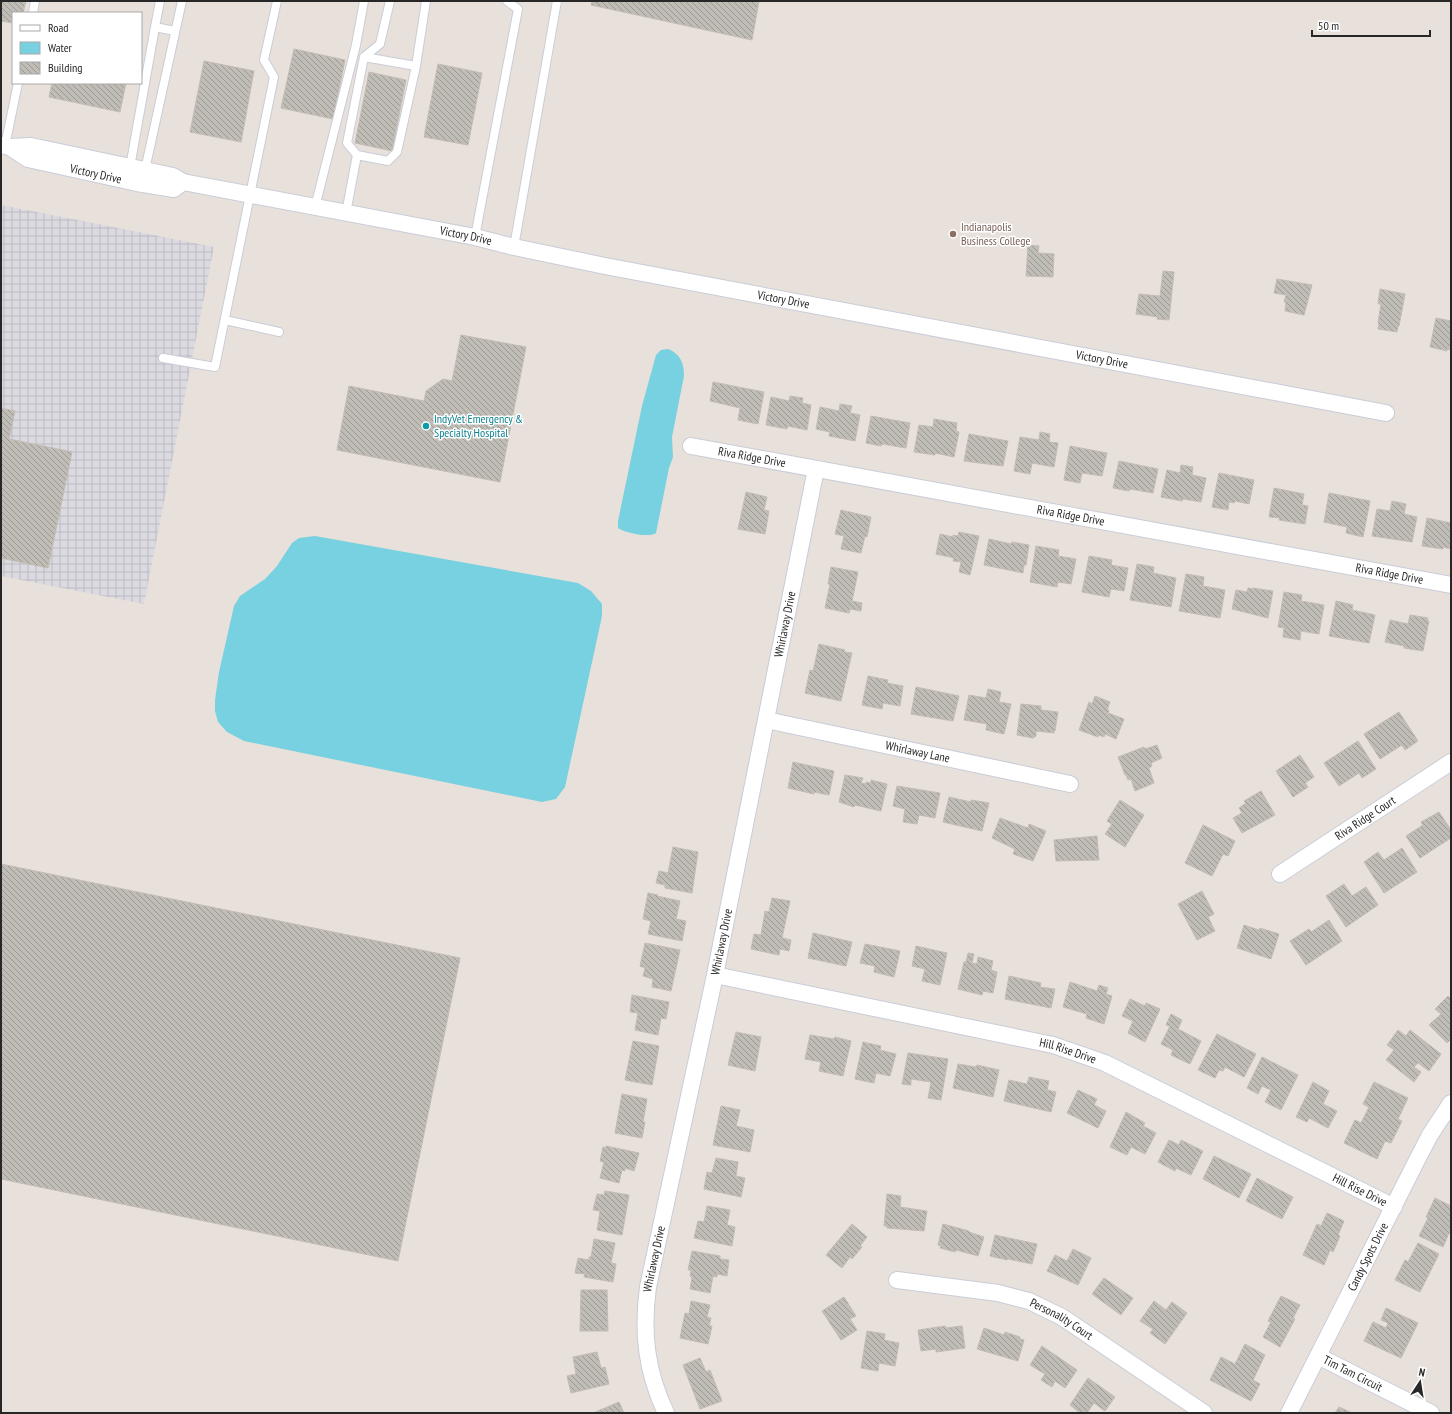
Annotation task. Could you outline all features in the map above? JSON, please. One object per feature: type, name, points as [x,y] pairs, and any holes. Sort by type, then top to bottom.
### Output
[{"type":"street","name":"Victory Drive","points":[[5,146],[28,159],[137,182],[174,189],[183,182]]},
{"type":"street","name":"Victory Drive","points":[[5,146],[31,146],[173,176],[183,182],[475,237],[514,247],[620,269],[1386,413]]},
{"type":"street","name":"Riva Ridge Drive","points":[[691,446],[1451,585]]},
{"type":"street","name":"Whirlaway Drive","points":[[666,1413],[651,1374],[646,1345],[645,1309],[648,1287],[715,975],[816,469]]},
{"type":"street","name":"Whirlaway Lane","points":[[766,720],[1070,784]]},
{"type":"street","name":"Riva Ridge Court","points":[[1280,874],[1451,762]]},
{"type":"street","name":"Hill Rise Drive","points":[[715,975],[1053,1045],[1075,1052],[1105,1063],[1394,1207]]},
{"type":"street","name":"Candy Spots Drive","points":[[1289,1413],[1430,1135],[1451,1103]]},
{"type":"street","name":"Personality Court","points":[[896,1280],[998,1293],[1029,1301],[1062,1317],[1204,1413]]},
{"type":"street","name":"Tim Tam Circuit","points":[[1318,1356],[1431,1413]]},
{"type":"lane","points":[[33,12],[35,1]]},
{"type":"lane","points":[[137,168],[155,27],[160,1]]},
{"type":"lane","points":[[137,168],[182,1]]},
{"type":"lane","points":[[163,358],[215,367],[274,77],[264,60],[277,1]]},
{"type":"lane","points":[[315,207],[356,45],[364,1]]},
{"type":"lane","points":[[390,1],[380,44],[364,57],[347,143],[357,155],[388,161],[397,152],[416,66],[426,1]]},
{"type":"lane","points":[[475,237],[518,9],[507,1]]},
{"type":"lane","points":[[514,247],[557,1]]},
{"type":"lane","points":[[155,27],[175,31]]},
{"type":"lane","points":[[364,57],[416,66]]},
{"type":"lane","points":[[5,146],[18,84]]},
{"type":"lane","points":[[346,212],[357,155]]},
{"type":"lane","points":[[225,320],[279,332]]},
{"type":"shaded area","points":[[1,205],[214,247],[144,604],[1,576]]},
{"type":"water","points":[[668,349],[676,354],[681,360],[684,376],[672,437],[673,457],[669,468],[656,533],[648,535],[626,532],[618,528],[618,521],[642,406],[656,355],[661,350]]},
{"type":"water","points":[[315,536],[578,583],[591,591],[602,604],[602,616],[565,787],[556,799],[542,802],[244,741],[227,732],[218,722],[215,711],[215,700],[219,672],[234,606],[240,596],[265,579],[277,566],[292,543],[299,538]]},
{"type":"building","points":[[1,1],[26,1],[23,12],[12,12],[12,23],[1,21]]},
{"type":"building","points":[[592,1],[759,1],[752,40],[591,5]]},
{"type":"building","points":[[294,49],[345,60],[333,119],[281,108]]},
{"type":"building","points":[[204,61],[254,71],[241,142],[190,132]]},
{"type":"building","points":[[438,64],[482,73],[468,145],[424,137]]},
{"type":"building","points":[[369,72],[406,80],[392,151],[355,143]]},
{"type":"building","points":[[52,84],[126,84],[120,112],[49,97]]},
{"type":"building","points":[[1028,245],[1039,246],[1038,253],[1054,254],[1053,277],[1026,276]]},
{"type":"building","points":[[1163,271],[1174,272],[1169,320],[1136,314],[1139,294],[1160,296]]},
{"type":"building","points":[[1277,279],[1312,285],[1304,315],[1285,311],[1286,302],[1284,302],[1286,295],[1274,293]]},
{"type":"building","points":[[1380,289],[1405,294],[1397,332],[1378,329],[1381,304],[1378,304]]},
{"type":"building","points":[[1436,318],[1451,321],[1451,350],[1447,349],[1447,351],[1430,347]]},
{"type":"building","name":"IndyVet Emergency & Specialty Hospital","points":[[461,335],[526,347],[500,482],[337,450],[349,386],[424,401],[426,391],[443,379],[452,381]]},
{"type":"building","points":[[713,382],[764,392],[758,424],[738,420],[740,408],[710,401]]},
{"type":"building","points":[[790,396],[803,398],[802,403],[811,405],[807,430],[788,426],[787,429],[766,425],[771,397],[789,401]]},
{"type":"building","points":[[840,404],[852,406],[850,413],[860,415],[855,441],[829,436],[830,432],[816,429],[820,407],[839,411]]},
{"type":"building","points":[[1,408],[15,411],[9,439],[72,452],[48,568],[1,558]]},
{"type":"building","points":[[871,416],[910,423],[906,448],[866,443]]},
{"type":"building","points":[[934,419],[957,423],[956,431],[959,432],[954,457],[935,453],[935,455],[914,452],[919,425],[933,427]]},
{"type":"building","points":[[1040,432],[1050,434],[1049,442],[1058,443],[1054,467],[1032,463],[1030,474],[1014,471],[1020,437],[1039,440]]},
{"type":"building","points":[[969,434],[1008,441],[1003,466],[964,461]]},
{"type":"building","points":[[1070,446],[1107,453],[1102,476],[1082,473],[1080,483],[1064,480]]},
{"type":"building","points":[[1119,461],[1158,469],[1153,493],[1113,488]]},
{"type":"building","points":[[1181,465],[1193,467],[1192,475],[1206,478],[1201,502],[1183,499],[1182,501],[1161,497],[1167,470],[1180,473]]},
{"type":"building","points":[[1219,473],[1254,480],[1249,504],[1235,501],[1234,503],[1229,502],[1228,510],[1212,507]]},
{"type":"building","points":[[1274,488],[1304,494],[1302,505],[1308,506],[1305,524],[1269,517]]},
{"type":"building","points":[[746,492],[767,497],[764,510],[769,511],[765,534],[738,529]]},
{"type":"building","points":[[1329,493],[1370,501],[1363,537],[1346,533],[1347,527],[1324,522]]},
{"type":"building","points":[[1392,501],[1406,504],[1404,514],[1417,517],[1412,542],[1372,536],[1377,509],[1390,511]]},
{"type":"building","points":[[841,510],[871,517],[867,537],[865,536],[861,553],[841,549],[844,536],[835,534]]},
{"type":"building","points":[[1427,518],[1451,523],[1451,549],[1422,546]]},
{"type":"building","points":[[959,532],[979,536],[970,575],[959,572],[961,562],[953,561],[954,558],[936,554],[940,534],[953,537],[953,535],[958,536]]},
{"type":"building","points":[[989,539],[1011,544],[1012,542],[1029,545],[1026,565],[1024,565],[1023,573],[984,565]]},
{"type":"building","points":[[1036,546],[1059,550],[1058,556],[1076,559],[1071,584],[1058,582],[1057,587],[1030,582]]},
{"type":"building","points":[[1089,556],[1112,560],[1111,565],[1128,568],[1124,591],[1111,589],[1109,597],[1082,592]]},
{"type":"building","points":[[1137,564],[1154,567],[1153,573],[1176,578],[1171,607],[1130,600]]},
{"type":"building","points":[[831,567],[858,572],[852,601],[862,603],[861,611],[850,609],[849,613],[825,608],[830,584],[828,584]]},
{"type":"building","points":[[1186,574],[1204,577],[1203,586],[1225,590],[1220,618],[1179,611]]},
{"type":"building","points":[[1248,588],[1273,591],[1268,618],[1232,609],[1236,590],[1247,592]]},
{"type":"building","points":[[1284,592],[1302,595],[1301,601],[1324,605],[1319,634],[1301,631],[1300,640],[1283,637],[1284,628],[1278,627]]},
{"type":"building","points":[[1336,601],[1353,605],[1352,610],[1375,615],[1369,643],[1329,636]]},
{"type":"building","points":[[1410,615],[1428,618],[1427,620],[1429,621],[1423,651],[1404,648],[1404,646],[1385,642],[1390,620],[1408,624]]},
{"type":"building","points":[[819,644],[852,653],[841,701],[805,693],[810,670],[813,671]]},
{"type":"building","points":[[868,676],[888,680],[887,683],[903,686],[900,706],[883,703],[882,709],[862,705]]},
{"type":"building","points":[[916,687],[959,696],[953,721],[911,714]]},
{"type":"building","points":[[988,689],[1001,692],[999,702],[1011,704],[1004,734],[986,730],[987,724],[964,720],[969,695],[986,698]]},
{"type":"building","points":[[1095,696],[1110,702],[1107,710],[1109,710],[1108,713],[1124,719],[1116,739],[1105,734],[1104,737],[1099,735],[1098,737],[1079,730],[1089,702],[1092,704]]},
{"type":"building","points":[[1021,704],[1041,706],[1041,710],[1058,712],[1054,733],[1036,731],[1036,736],[1033,738],[1017,735]]},
{"type":"building","points":[[1399,712],[1418,741],[1405,750],[1402,745],[1380,759],[1364,734]]},
{"type":"building","points":[[1358,741],[1376,769],[1362,778],[1359,773],[1339,786],[1324,763]]},
{"type":"building","points":[[1157,745],[1162,758],[1151,763],[1152,766],[1149,768],[1154,783],[1135,791],[1131,779],[1128,780],[1125,775],[1118,757],[1144,747],[1145,749]]},
{"type":"building","points":[[1300,755],[1314,777],[1305,783],[1308,787],[1293,797],[1276,771]]},
{"type":"building","points":[[793,762],[834,771],[829,795],[814,792],[814,794],[788,788]]},
{"type":"building","points":[[845,775],[863,778],[861,783],[871,783],[871,780],[887,784],[881,811],[855,805],[854,807],[839,802]]},
{"type":"building","points":[[897,786],[940,793],[935,818],[919,815],[917,824],[903,822],[905,809],[893,806]]},
{"type":"building","points":[[1261,791],[1275,815],[1242,833],[1233,818],[1242,813],[1239,808],[1246,803],[1244,801]]},
{"type":"building","points":[[949,797],[971,802],[971,800],[989,803],[982,831],[943,822]]},
{"type":"building","points":[[1120,800],[1144,815],[1125,847],[1105,834],[1112,824],[1107,821]]},
{"type":"building","points":[[1439,812],[1451,830],[1451,838],[1420,858],[1406,836],[1423,825],[1421,822]]},
{"type":"building","points":[[1000,818],[1028,828],[1029,824],[1046,831],[1033,861],[1013,854],[1015,849],[992,838]]},
{"type":"building","points":[[1203,825],[1235,841],[1228,856],[1223,854],[1212,876],[1185,863]]},
{"type":"building","points":[[1097,836],[1099,860],[1056,861],[1054,840]]},
{"type":"building","points":[[673,847],[698,852],[692,893],[665,888],[665,885],[656,883],[659,871],[668,873]]},
{"type":"building","points":[[1402,848],[1417,872],[1384,893],[1364,862],[1378,852],[1384,860]]},
{"type":"building","points":[[1,864],[460,958],[398,1261],[1,1179]]},
{"type":"building","points":[[1344,884],[1352,896],[1366,887],[1378,905],[1346,927],[1326,896]]},
{"type":"building","points":[[1202,891],[1214,914],[1208,917],[1215,931],[1197,940],[1178,904]]},
{"type":"building","points":[[648,893],[680,901],[676,919],[686,921],[682,941],[648,934],[651,921],[643,919]]},
{"type":"building","points":[[772,898],[790,901],[782,938],[791,940],[789,951],[780,949],[779,955],[751,949],[754,934],[761,935],[765,911],[769,912]]},
{"type":"building","points":[[1329,920],[1342,941],[1306,965],[1290,941],[1309,929],[1311,932]]},
{"type":"building","points":[[1244,925],[1279,934],[1271,959],[1237,948]]},
{"type":"building","points":[[813,933],[852,942],[846,966],[808,958]]},
{"type":"building","points":[[645,943],[680,950],[671,991],[652,987],[653,979],[643,976],[645,968],[640,966]]},
{"type":"building","points":[[865,944],[900,951],[894,977],[874,972],[875,966],[860,963]]},
{"type":"building","points":[[916,946],[947,953],[940,985],[922,981],[925,969],[912,966]]},
{"type":"building","points":[[968,953],[974,954],[972,963],[977,964],[978,957],[993,961],[991,970],[997,972],[993,993],[983,991],[982,995],[958,989],[964,962],[966,962]]},
{"type":"building","points":[[1009,976],[1041,983],[1040,987],[1055,989],[1051,1008],[1005,999]]},
{"type":"building","points":[[1070,982],[1097,991],[1099,985],[1108,988],[1106,994],[1112,996],[1104,1024],[1086,1018],[1087,1014],[1063,1007]]},
{"type":"building","points":[[632,995],[669,1002],[666,1019],[661,1018],[658,1035],[635,1030],[638,1013],[630,1012]]},
{"type":"building","points":[[1448,996],[1451,999],[1451,1039],[1447,1043],[1429,1025],[1441,1014],[1435,1009]]},
{"type":"building","points":[[1130,999],[1145,1006],[1146,1003],[1160,1009],[1145,1042],[1128,1033],[1133,1021],[1122,1016]]},
{"type":"building","points":[[1171,1014],[1182,1020],[1178,1029],[1201,1041],[1190,1064],[1171,1055],[1173,1050],[1161,1044],[1170,1026],[1166,1025]]},
{"type":"building","points":[[1398,1030],[1406,1036],[1410,1030],[1441,1054],[1429,1071],[1418,1063],[1414,1067],[1421,1072],[1414,1082],[1386,1060],[1394,1050],[1387,1045]]},
{"type":"building","points":[[736,1032],[761,1037],[755,1071],[728,1065]]},
{"type":"building","points":[[1217,1034],[1256,1054],[1244,1077],[1225,1067],[1223,1071],[1219,1070],[1215,1078],[1198,1070]]},
{"type":"building","points":[[810,1035],[834,1039],[835,1037],[851,1041],[843,1076],[819,1071],[821,1062],[805,1059]]},
{"type":"building","points":[[633,1041],[659,1046],[652,1085],[625,1080]]},
{"type":"building","points":[[863,1042],[881,1046],[880,1050],[896,1054],[890,1076],[876,1073],[874,1083],[855,1079]]},
{"type":"building","points":[[908,1053],[948,1059],[941,1100],[928,1098],[931,1082],[911,1079],[911,1085],[902,1084]]},
{"type":"building","points":[[1262,1057],[1298,1075],[1281,1110],[1265,1102],[1271,1090],[1262,1086],[1258,1094],[1247,1088]]},
{"type":"building","points":[[958,1064],[976,1067],[977,1065],[999,1070],[993,1097],[953,1088]]},
{"type":"building","points":[[1029,1077],[1049,1081],[1047,1090],[1056,1092],[1051,1112],[1004,1101],[1009,1080],[1027,1084]]},
{"type":"building","points":[[1313,1082],[1329,1091],[1323,1104],[1337,1111],[1328,1128],[1309,1118],[1307,1122],[1296,1117]]},
{"type":"building","points":[[1374,1082],[1408,1098],[1398,1119],[1402,1121],[1391,1143],[1385,1141],[1377,1159],[1344,1143],[1355,1120],[1361,1123],[1369,1107],[1363,1104]]},
{"type":"building","points":[[1078,1090],[1097,1099],[1094,1105],[1106,1111],[1098,1128],[1067,1113]]},
{"type":"building","points":[[622,1094],[647,1099],[642,1138],[615,1133]]},
{"type":"building","points":[[721,1106],[740,1110],[736,1126],[754,1130],[750,1152],[713,1145]]},
{"type":"building","points":[[1126,1112],[1145,1123],[1143,1126],[1156,1133],[1145,1154],[1131,1147],[1127,1155],[1110,1147]]},
{"type":"building","points":[[1169,1140],[1179,1145],[1181,1140],[1203,1151],[1191,1175],[1176,1168],[1175,1171],[1158,1162]]},
{"type":"building","points":[[606,1146],[639,1153],[634,1171],[625,1168],[625,1171],[622,1170],[619,1183],[600,1178],[604,1162],[600,1161],[603,1147],[606,1148]]},
{"type":"building","points":[[1214,1156],[1251,1174],[1239,1198],[1203,1179]]},
{"type":"building","points":[[716,1158],[738,1162],[736,1176],[745,1178],[741,1197],[704,1189],[707,1172],[712,1173]]},
{"type":"building","points":[[1257,1178],[1293,1197],[1282,1219],[1246,1201]]},
{"type":"building","points":[[605,1191],[629,1195],[622,1235],[597,1230],[600,1211],[593,1210],[597,1194],[604,1195]]},
{"type":"building","points":[[887,1194],[901,1196],[900,1207],[927,1211],[924,1231],[887,1228],[887,1226],[884,1226]]},
{"type":"building","points":[[1435,1198],[1451,1206],[1451,1234],[1449,1233],[1443,1247],[1419,1236],[1428,1218],[1426,1217]]},
{"type":"building","points":[[707,1206],[730,1210],[727,1225],[735,1227],[732,1246],[694,1238],[698,1221],[704,1222]]},
{"type":"building","points":[[1327,1213],[1344,1221],[1338,1235],[1340,1236],[1333,1252],[1330,1250],[1324,1265],[1303,1255],[1317,1224],[1321,1226]]},
{"type":"building","points":[[852,1224],[867,1237],[860,1246],[862,1247],[852,1259],[850,1257],[842,1268],[826,1255]]},
{"type":"building","points":[[943,1224],[984,1237],[978,1256],[956,1250],[955,1252],[940,1248],[941,1246],[938,1245]]},
{"type":"building","points":[[995,1235],[1037,1244],[1032,1264],[990,1256]]},
{"type":"building","points":[[594,1239],[615,1243],[611,1263],[616,1264],[613,1282],[584,1277],[585,1274],[575,1273],[578,1258],[589,1260],[589,1257],[591,1257]]},
{"type":"building","points":[[1418,1243],[1439,1254],[1420,1292],[1395,1280],[1405,1260],[1408,1262]]},
{"type":"building","points":[[1073,1249],[1091,1258],[1078,1285],[1047,1271],[1055,1255],[1067,1261]]},
{"type":"building","points":[[692,1251],[720,1256],[720,1259],[729,1260],[727,1276],[717,1274],[717,1277],[713,1276],[710,1293],[690,1289],[692,1277],[690,1276],[691,1270],[688,1270]]},
{"type":"building","points":[[1104,1278],[1133,1298],[1121,1315],[1092,1294]]},
{"type":"building","points":[[581,1290],[607,1290],[608,1331],[580,1331]]},
{"type":"building","points":[[1281,1296],[1300,1305],[1293,1318],[1295,1319],[1280,1347],[1263,1337],[1271,1322],[1268,1321]]},
{"type":"building","points":[[844,1297],[856,1316],[850,1319],[857,1330],[841,1340],[822,1311]]},
{"type":"building","points":[[691,1301],[710,1305],[707,1317],[711,1318],[709,1326],[712,1326],[708,1344],[680,1338],[685,1313],[689,1314]]},
{"type":"building","points":[[1154,1301],[1166,1310],[1172,1302],[1187,1313],[1165,1344],[1150,1333],[1153,1329],[1140,1321]]},
{"type":"building","points":[[1386,1308],[1418,1323],[1401,1358],[1364,1341],[1373,1322],[1386,1328],[1388,1323],[1381,1320]]},
{"type":"building","points":[[945,1326],[946,1328],[962,1326],[965,1348],[936,1352],[936,1349],[921,1351],[918,1330]]},
{"type":"building","points":[[984,1328],[1004,1335],[1005,1332],[1020,1337],[1020,1339],[1024,1340],[1018,1361],[977,1349]]},
{"type":"building","points":[[867,1331],[885,1334],[884,1340],[899,1343],[895,1366],[879,1363],[878,1371],[861,1368]]},
{"type":"building","points":[[1245,1344],[1265,1355],[1253,1380],[1260,1384],[1251,1401],[1210,1380],[1221,1357],[1235,1364]]},
{"type":"building","points":[[1042,1346],[1077,1370],[1065,1388],[1055,1381],[1052,1387],[1041,1380],[1045,1374],[1030,1365]]},
{"type":"building","points":[[597,1352],[601,1368],[605,1367],[609,1384],[571,1393],[567,1376],[576,1374],[573,1357]]},
{"type":"building","points":[[700,1358],[706,1372],[710,1370],[722,1401],[700,1409],[683,1365]]},
{"type":"building","points":[[1088,1378],[1115,1397],[1105,1411],[1094,1403],[1087,1413],[1080,1413],[1070,1405]]},
{"type":"building","points":[[619,1402],[624,1413],[593,1413]]},
{"type":"building","points":[[1339,1407],[1352,1413],[1335,1413]]},
{"type":"place","name":"Indianapolis Business College","points":[[953,234]]},
{"type":"place","name":"IndyVet Emergency & Specialty Hospital","points":[[426,426]]}]
